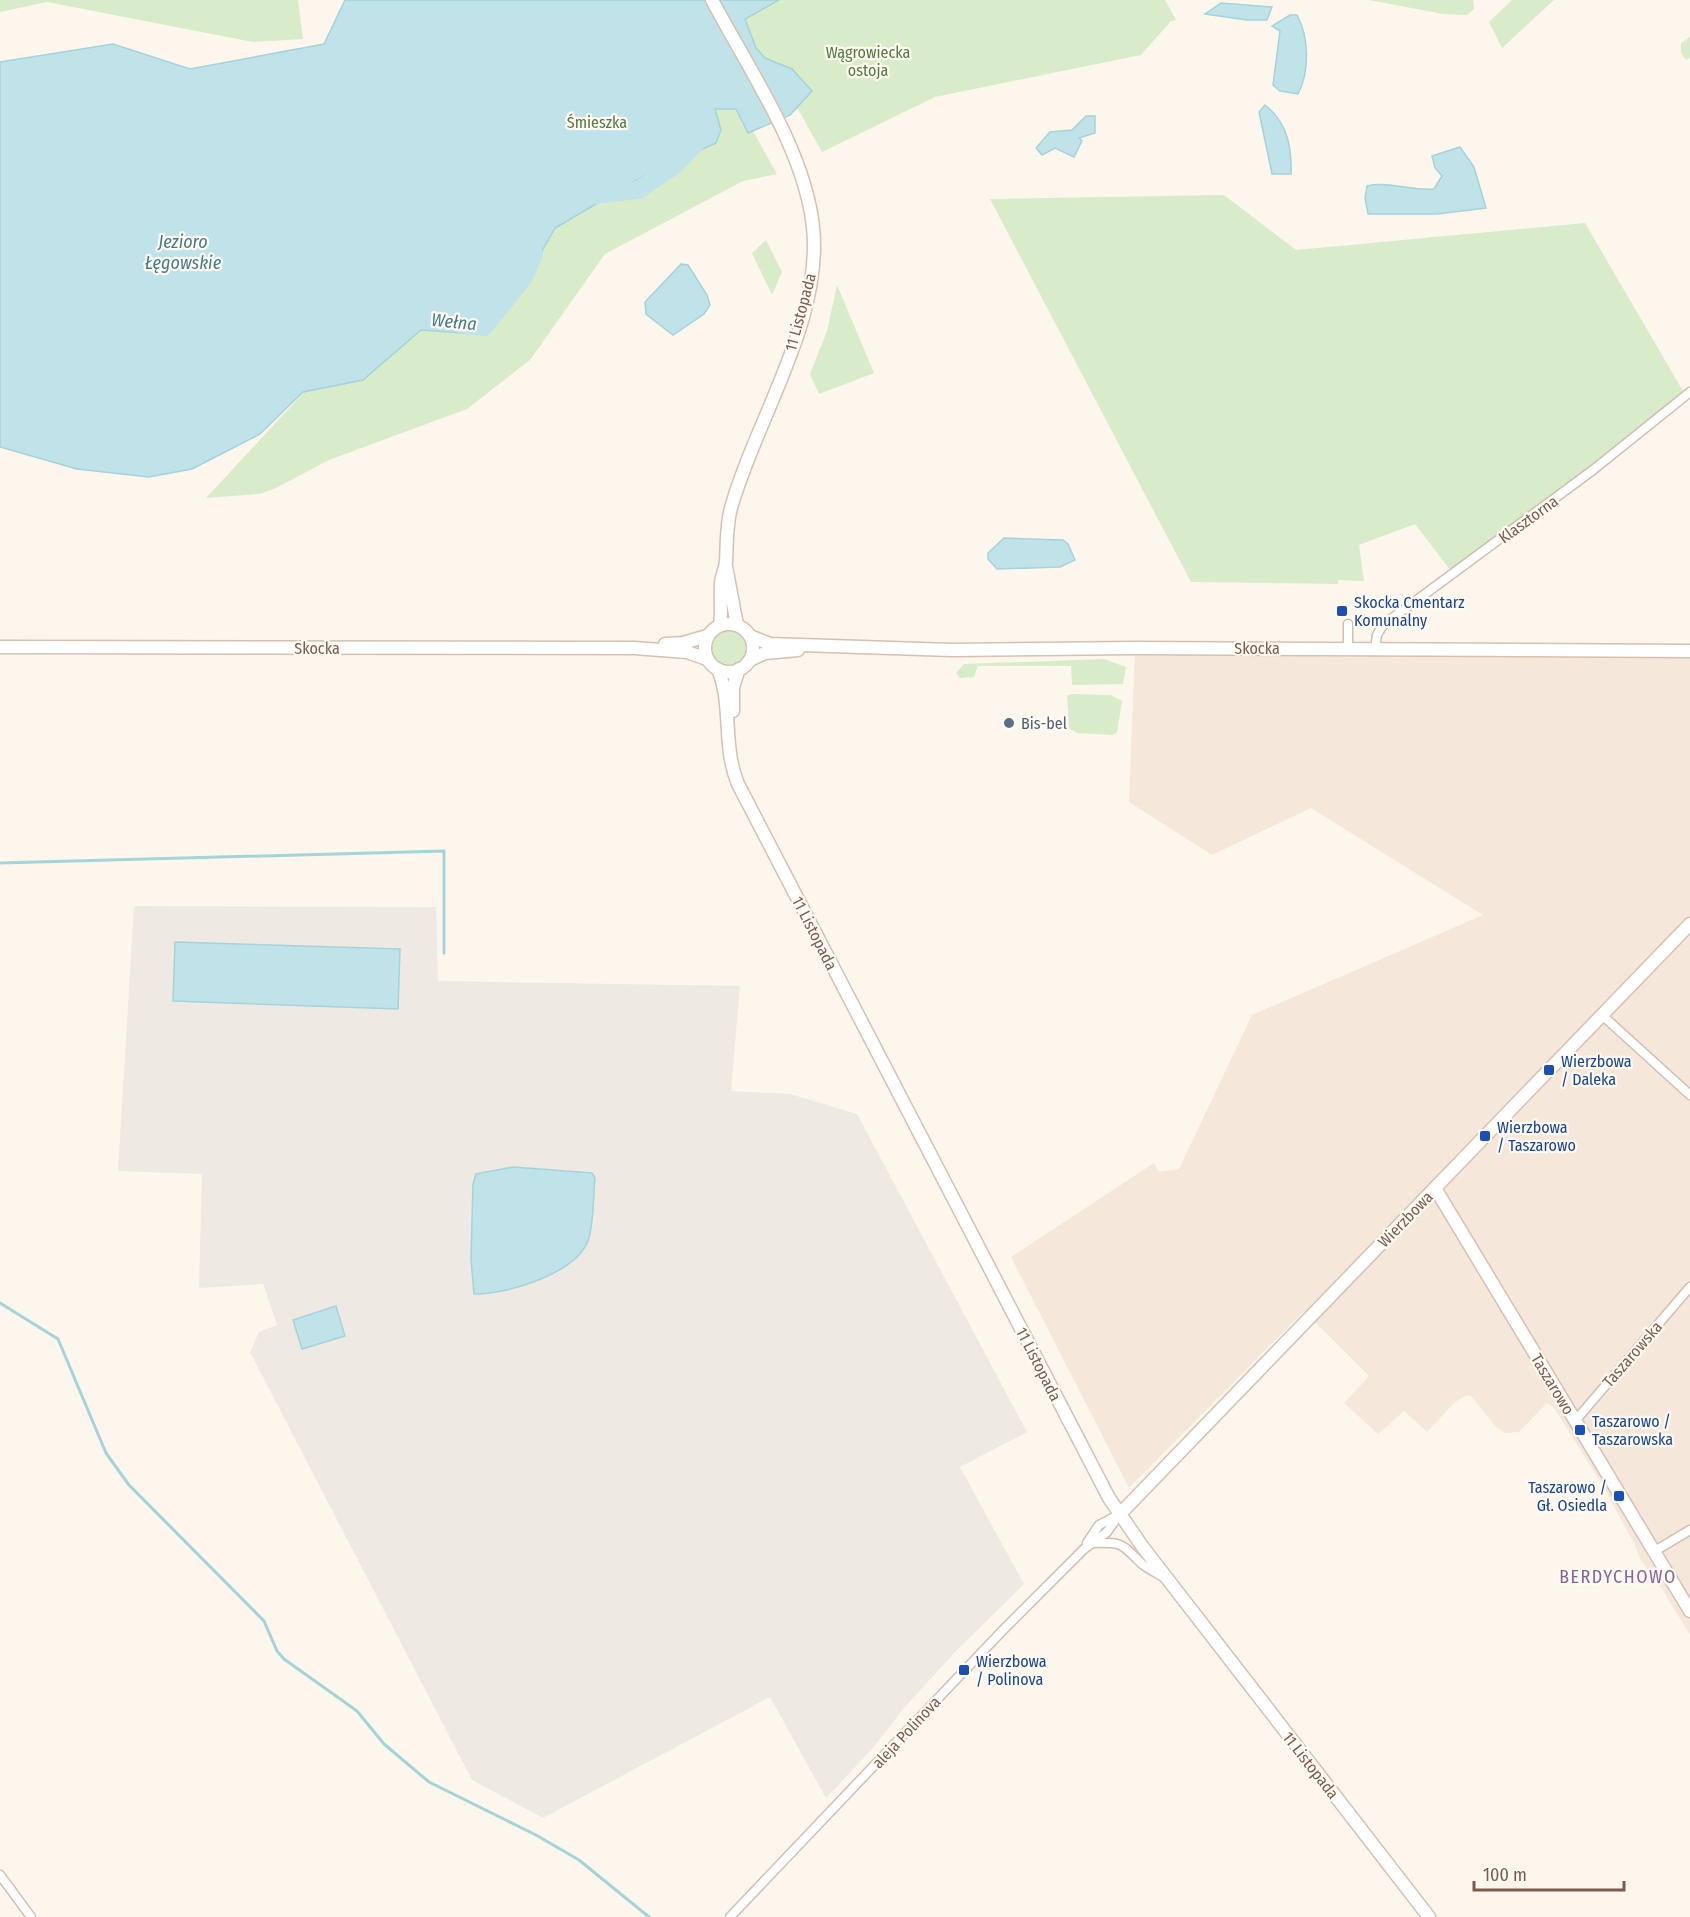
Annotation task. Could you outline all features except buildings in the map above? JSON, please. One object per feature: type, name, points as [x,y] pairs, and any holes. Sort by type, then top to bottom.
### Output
[{"type":"main road","name":"11 Listopada","points":[[712,0],[798,165],[813,227],[811,278],[798,332],[753,442],[730,510],[725,565],[721,582],[720,625]]},
{"type":"main road","name":"11 Listopada","points":[[725,565],[737,625]]},
{"type":"main road","points":[[720,625],[737,625],[750,636],[753,652],[750,660],[732,672],[718,669],[707,659],[705,644],[707,636],[720,625]]},
{"type":"main road","name":"Skocka","points":[[634,648],[683,643],[707,636]]},
{"type":"main road","name":"Skocka","points":[[750,636],[770,644],[823,648],[1690,651]]},
{"type":"main road","name":"Skocka","points":[[0,647],[634,648],[687,652],[707,659]]},
{"type":"main road","name":"Skocka","points":[[750,660],[765,653],[823,648]]},
{"type":"main road","name":"11 Listopada","points":[[718,669],[725,693],[727,744],[743,794],[1119,1515],[1429,1917]]},
{"type":"main road","name":"11 Listopada","points":[[731,760],[733,687],[739,669]]},
{"type":"main road","name":"Wierzbowa","points":[[1119,1515],[1690,924]]},
{"type":"main road","name":"Taszarowo","points":[[1435,1188],[1690,1611]]},
{"type":"street","name":"Klasztorna","points":[[1375,649],[1377,635],[1383,625],[1593,471],[1690,392]]},
{"type":"street","points":[[1348,624],[1348,649]]},
{"type":"street","points":[[1602,1016],[1690,1095]]},
{"type":"street","name":"Taszarowska","points":[[1575,1421],[1690,1287]]},
{"type":"street","name":"aleja Polinova","points":[[730,1917],[996,1637],[1084,1549],[1107,1532],[1119,1515]]},
{"type":"street","name":"aleja Polinova","points":[[1084,1549],[1099,1525],[1119,1515]]},
{"type":"street","points":[[1653,1552],[1690,1530]]},
{"type":"street","points":[[1092,1543],[1108,1542],[1128,1547],[1143,1565],[1168,1580]]},
{"type":"street","points":[[0,1875],[31,1917]]},
{"type":"shaded area","points":[[1690,645],[1690,1635],[1661,1587],[1640,1559],[1635,1545],[1600,1481],[1554,1408],[1547,1403],[1519,1432],[1505,1433],[1495,1426],[1471,1396],[1467,1395],[1455,1402],[1427,1432],[1404,1411],[1378,1434],[1344,1403],[1369,1376],[1304,1311],[1129,1488],[1011,1257],[1154,1163],[1159,1172],[1179,1169],[1252,1015],[1483,915],[1311,808],[1212,855],[1129,802],[1135,648],[1552,649]]},
{"type":"shaded area","points":[[134,906],[436,907],[438,981],[740,986],[731,1091],[790,1094],[857,1114],[1027,1432],[960,1467],[1024,1584],[956,1651],[904,1708],[872,1749],[826,1798],[770,1697],[543,1818],[472,1780],[250,1352],[259,1332],[277,1325],[263,1284],[199,1288],[202,1174],[118,1171]]},
{"type":"green space","points":[[0,0],[298,0],[303,39],[253,42],[47,2],[0,12]]},
{"type":"green space","name":"Śmieszka","points":[[376,0],[1165,0],[1176,20],[1171,21],[1141,55],[935,97],[822,152],[798,109],[753,131],[777,174],[743,181],[605,254],[530,360],[467,409],[329,460],[260,494],[206,498],[319,376]]},
{"type":"green space","points":[[1369,0],[1473,0],[1474,9],[1467,15],[1443,14]]},
{"type":"green space","points":[[1512,0],[1554,0],[1502,48],[1489,22]]},
{"type":"green space","points":[[1690,37],[1690,58],[1686,60],[1681,53],[1681,43]]},
{"type":"green space","points":[[1224,195],[1296,250],[1585,223],[1683,391],[1598,462],[1451,571],[1415,524],[1359,545],[1364,581],[1338,580],[1338,584],[1191,582],[990,199]]},
{"type":"green space","points":[[766,240],[782,272],[772,295],[752,253]]},
{"type":"green space","points":[[837,285],[874,373],[819,394],[810,374],[827,331]]},
{"type":"green space","points":[[729,629],[741,635],[747,647],[741,659],[729,665],[717,659],[711,647],[717,635]]},
{"type":"green space","points":[[1104,659],[1126,667],[1123,684],[1072,685],[1071,666],[978,666],[974,677],[960,678],[956,673],[964,664]]},
{"type":"green space","points":[[1071,694],[1111,695],[1122,701],[1117,732],[1113,735],[1077,733],[1069,728],[1067,696]]},
{"type":"water","name":"Jezioro Łęgowskie","points":[[345,0],[779,0],[745,19],[756,48],[765,58],[792,69],[812,91],[790,115],[748,133],[736,109],[715,109],[721,130],[716,143],[647,174],[555,228],[539,256],[477,334],[421,330],[363,380],[303,392],[260,434],[192,469],[149,477],[77,469],[0,447],[0,62],[113,44],[190,69],[324,44]]},
{"type":"water","points":[[1221,3],[1272,7],[1267,20],[1247,20],[1205,14]]},
{"type":"water","points":[[1290,15],[1297,15],[1306,44],[1305,75],[1298,94],[1280,91],[1273,85],[1280,31],[1272,26]]},
{"type":"water","points":[[1265,105],[1278,119],[1287,136],[1291,174],[1272,174],[1259,112]]},
{"type":"water","points":[[1086,116],[1095,116],[1095,133],[1079,138],[1082,141],[1074,157],[1055,148],[1042,155],[1036,148],[1050,132],[1072,130]]},
{"type":"water","points":[[1460,147],[1474,167],[1486,208],[1437,214],[1368,214],[1365,198],[1367,186],[1434,189],[1442,176],[1435,168],[1432,156]]},
{"type":"water","points":[[681,264],[688,265],[707,295],[710,305],[704,314],[673,335],[646,314],[645,302]]},
{"type":"water","points":[[1004,538],[1063,540],[1068,544],[1075,560],[1060,567],[997,569],[988,559],[988,553]]},
{"type":"water","points":[[175,942],[400,949],[398,1009],[173,1001]]},
{"type":"water","points":[[513,1167],[592,1173],[595,1178],[589,1238],[571,1262],[540,1280],[504,1291],[474,1294],[471,1259],[473,1184],[476,1174]]},
{"type":"water","points":[[336,1306],[345,1336],[302,1349],[293,1320]]},
{"type":"waterway","name":"Wełna","points":[[594,195],[638,190],[675,165],[697,142]]},
{"type":"waterway","name":"Wełna","points":[[460,324],[484,327],[524,277],[534,254]]},
{"type":"waterway","points":[[0,863],[444,851],[444,953]]},
{"type":"waterway","points":[[0,1303],[58,1339],[106,1453],[129,1485],[264,1621],[277,1651],[284,1659],[357,1711],[384,1744],[429,1782],[536,1835],[579,1860],[649,1917]]},
{"type":"place","name":"Skocka Cmentarz Komunalny","points":[[1342,611]]},
{"type":"place","name":"Bis-bel","points":[[1009,723]]},
{"type":"place","name":"Wierzbowa / Daleka","points":[[1549,1070]]},
{"type":"place","name":"Wierzbowa / Taszarowo","points":[[1485,1136]]},
{"type":"place","name":"Taszarowo / Taszarowska","points":[[1580,1430]]},
{"type":"place","name":"Taszarowo / Gł. Osiedla","points":[[1619,1496]]},
{"type":"place","name":"Wierzbowa / Polinova","points":[[964,1670]]},
{"type":"district","name":"BERDYCHOWO","points":[[1618,1577]]},
{"type":"park label","name":"Wągrowiecka ostoja","points":[[868,61]]}]
